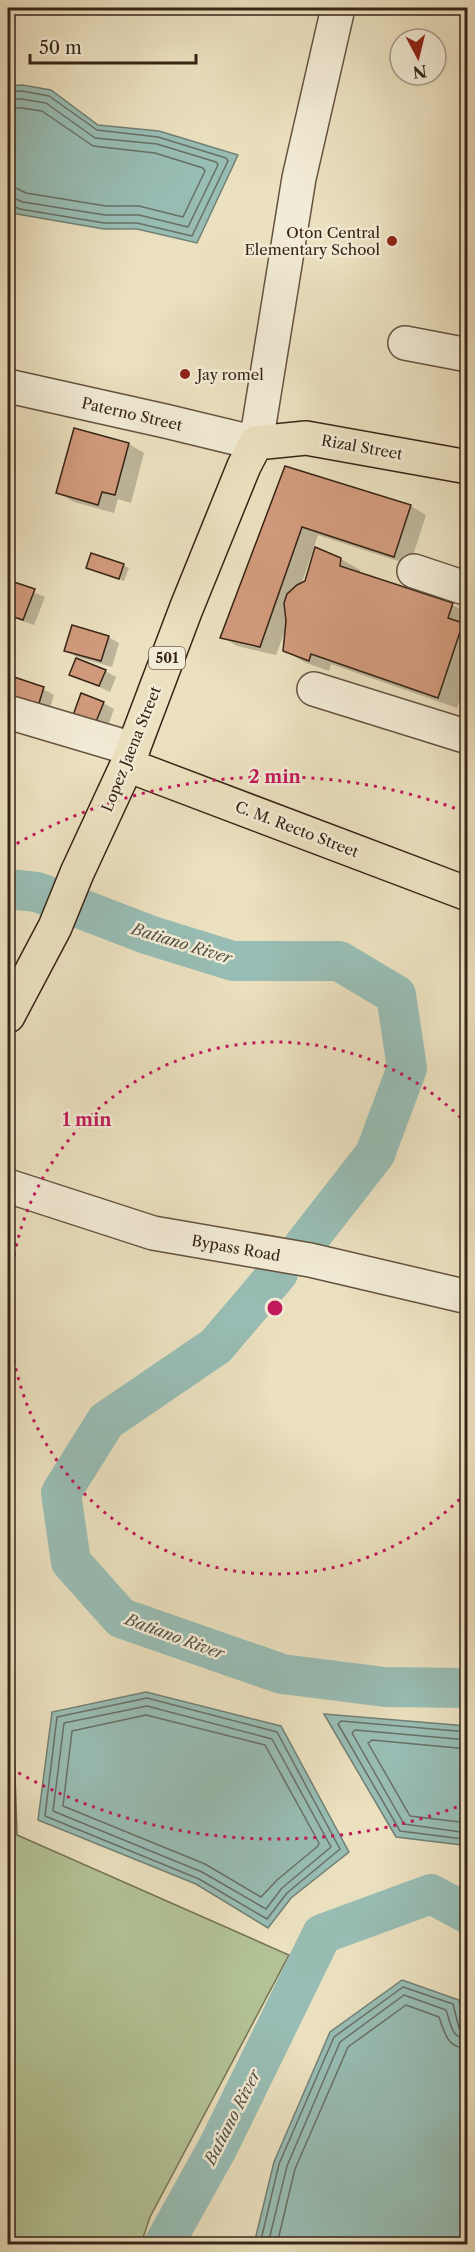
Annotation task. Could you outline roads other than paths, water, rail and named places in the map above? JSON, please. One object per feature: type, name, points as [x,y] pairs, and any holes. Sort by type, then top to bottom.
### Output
[{"type":"main road","name":"Rizal Street","points":[[256,443],[306,438],[468,467]]},
{"type":"main road","name":"Lopez Jaena Street","points":[[8,1016],[55,927],[130,757],[190,598],[244,466],[256,443]]},
{"type":"main road","name":"C. M. Recto Street","points":[[130,757],[468,894]]},
{"type":"street","points":[[256,443],[299,178],[338,8]]},
{"type":"street","points":[[405,343],[468,355]]},
{"type":"street","name":"Paterno Street","points":[[8,386],[256,443]]},
{"type":"street","points":[[414,571],[468,590]]},
{"type":"street","points":[[314,689],[468,737]]},
{"type":"street","points":[[8,712],[130,757]]},
{"type":"street","name":"Bypass Road","points":[[8,1186],[153,1233],[310,1260],[468,1297]]},
{"type":"water","points":[[22,85],[51,90],[98,125],[159,131],[238,155],[197,243],[137,229],[104,229],[17,214],[8,209],[8,86]]},
{"type":"water","points":[[146,1692],[281,1726],[349,1852],[291,1898],[268,1928],[196,1884],[38,1820],[52,1712]]},
{"type":"water","points":[[324,1714],[467,1726],[467,1849],[462,1845],[396,1837]]},
{"type":"water","points":[[402,1980],[459,2000],[468,2038],[467,2244],[254,2244],[274,2162],[330,2032]]},
{"type":"waterway","name":"Batiano River","points":[[8,889],[37,892],[149,935],[233,961],[339,961],[396,995],[407,1068],[375,1154],[304,1245]]},
{"type":"waterway","name":"Batiano River","points":[[278,1273],[216,1346],[106,1421],[61,1493],[71,1562],[121,1618],[282,1674],[385,1687],[468,1688]]},
{"type":"waterway","name":"Batiano River","points":[[164,2244],[218,2147],[322,1934],[431,1894],[468,1914]]},
{"type":"place","name":"Oton Central Elementary School","points":[[392,241]]},
{"type":"place","name":"Jay romel","points":[[185,374]]}]
